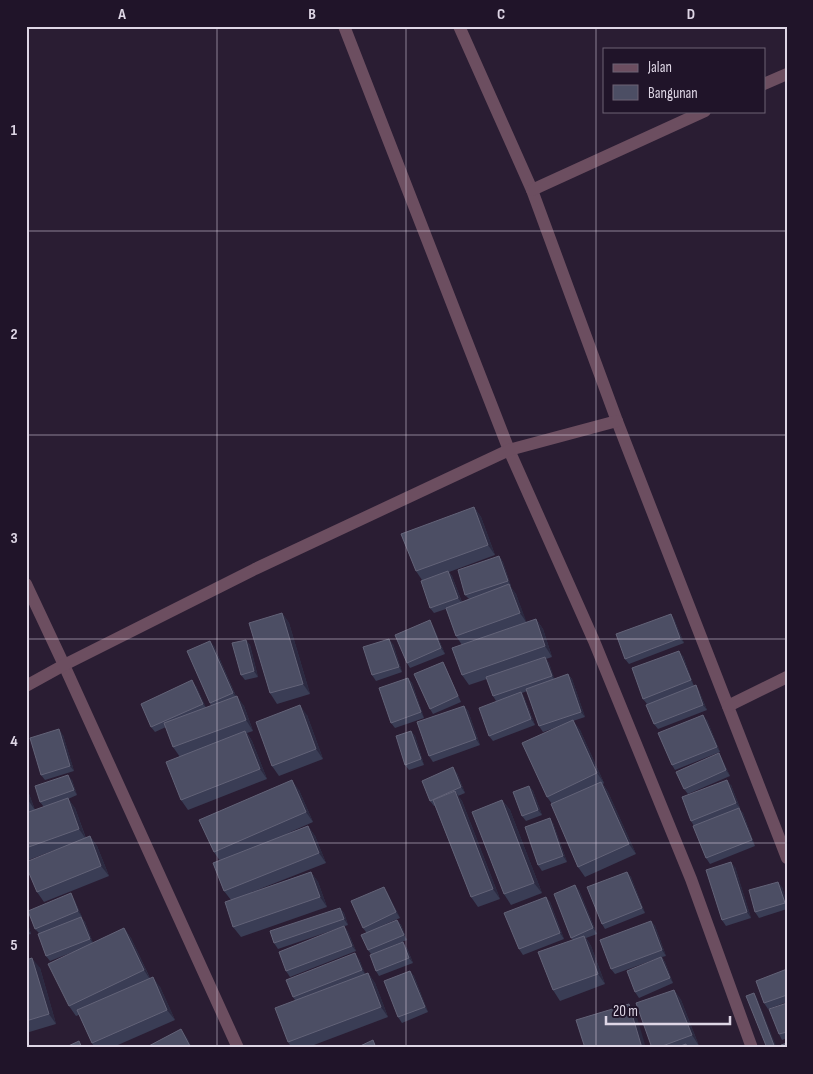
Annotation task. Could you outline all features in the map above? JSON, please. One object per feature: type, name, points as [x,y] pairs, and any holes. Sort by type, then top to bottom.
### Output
[{"type":"street","points":[[344,26],[509,450],[602,659],[690,879],[752,1048]]},
{"type":"street","points":[[459,26],[532,190],[617,422],[787,858]]},
{"type":"street","points":[[766,83],[787,74]]},
{"type":"street","points":[[532,190],[703,112]]},
{"type":"street","points":[[26,686],[64,664],[255,569],[509,450],[617,422]]},
{"type":"street","points":[[26,584],[238,1048]]},
{"type":"street","points":[[728,706],[787,677]]},
{"type":"building","points":[[474,507],[488,545],[416,571],[401,534]]},
{"type":"building","points":[[499,556],[508,581],[465,595],[458,570]]},
{"type":"building","points":[[448,571],[458,598],[430,608],[421,581]]},
{"type":"building","points":[[509,584],[520,613],[456,636],[446,608]]},
{"type":"building","points":[[282,613],[303,684],[270,693],[249,623]]},
{"type":"building","points":[[671,614],[680,638],[625,659],[616,634]]},
{"type":"building","points":[[536,619],[545,646],[462,675],[452,648]]},
{"type":"building","points":[[430,620],[441,648],[407,663],[395,635]]},
{"type":"building","points":[[389,639],[399,667],[372,675],[363,647]]},
{"type":"building","points":[[246,640],[254,671],[241,675],[232,643]]},
{"type":"building","points":[[210,641],[233,693],[210,703],[187,651]]},
{"type":"building","points":[[679,651],[691,680],[643,699],[632,668]]},
{"type":"building","points":[[545,657],[552,676],[493,696],[486,677]]},
{"type":"building","points":[[443,662],[458,696],[430,709],[414,674]]},
{"type":"building","points":[[568,674],[581,712],[539,726],[526,689]]},
{"type":"building","points":[[408,678],[421,712],[391,723],[379,688]]},
{"type":"building","points":[[192,680],[203,704],[151,727],[141,704]]},
{"type":"building","points":[[696,685],[703,705],[654,724],[646,705]]},
{"type":"building","points":[[521,692],[531,719],[489,736],[479,708]]},
{"type":"building","points":[[237,696],[246,720],[173,747],[164,723]]},
{"type":"building","points":[[300,705],[316,749],[272,766],[256,722]]},
{"type":"building","points":[[464,706],[476,739],[429,756],[417,722]]},
{"type":"building","points":[[703,715],[717,747],[672,765],[658,733]]},
{"type":"building","points":[[573,720],[597,773],[547,797],[522,743]]},
{"type":"building","points":[[59,729],[70,766],[41,775],[30,738]]},
{"type":"building","points":[[245,731],[260,769],[181,800],[166,762]]},
{"type":"building","points":[[411,731],[421,759],[405,765],[396,736]]},
{"type":"building","points":[[719,753],[726,770],[684,789],[676,772]]},
{"type":"building","points":[[453,767],[461,787],[430,801],[422,781]]},
{"type":"building","points":[[68,775],[74,790],[40,802],[35,786]]},
{"type":"building","points":[[292,780],[306,812],[214,852],[199,820]]},
{"type":"building","points":[[727,780],[736,803],[691,821],[682,797]]},
{"type":"building","points":[[601,782],[629,844],[578,867],[551,804]]},
{"type":"building","points":[[529,786],[538,810],[522,816],[513,792]]},
{"type":"building","points":[[455,791],[493,889],[471,897],[433,800]]},
{"type":"building","points":[[68,798],[79,829],[26,848],[26,813]]},
{"type":"building","points":[[502,800],[534,883],[504,894],[472,812]]},
{"type":"building","points":[[739,808],[752,840],[706,858],[693,826]]},
{"type":"building","points":[[550,818],[563,856],[538,865],[525,827]]},
{"type":"building","points":[[308,826],[319,853],[224,891],[213,863]]},
{"type":"building","points":[[90,836],[101,866],[37,892],[26,862]]},
{"type":"building","points":[[731,862],[747,912],[722,920],[706,870]]},
{"type":"building","points":[[311,872],[320,897],[233,927],[225,902]]},
{"type":"building","points":[[627,872],[642,908],[602,924],[587,887]]},
{"type":"building","points":[[778,882],[785,903],[755,912],[749,890]]},
{"type":"building","points":[[575,885],[593,928],[571,938],[554,894]]},
{"type":"building","points":[[384,887],[396,912],[363,928],[351,901]]},
{"type":"building","points":[[71,893],[78,911],[35,929],[28,911]]},
{"type":"building","points":[[546,897],[560,933],[519,949],[504,913]]},
{"type":"building","points":[[340,908],[344,919],[274,943],[270,931]]},
{"type":"building","points":[[81,917],[90,939],[46,956],[38,934]]},
{"type":"building","points":[[397,920],[404,935],[368,950],[361,935]]},
{"type":"building","points":[[651,921],[662,950],[611,969],[600,940]]},
{"type":"building","points":[[344,926],[352,946],[286,971],[279,952]]},
{"type":"building","points":[[124,928],[144,970],[69,1006],[48,964]]},
{"type":"building","points":[[584,936],[598,974],[553,990],[538,952]]},
{"type":"building","points":[[403,942],[409,958],[376,971],[370,955]]},
{"type":"building","points":[[355,953],[362,970],[293,997],[286,980]]},
{"type":"building","points":[[661,957],[670,978],[635,992],[627,971]]},
{"type":"building","points":[[32,958],[49,1014],[26,1021],[26,960]]},
{"type":"building","points":[[787,969],[787,995],[764,1003],[756,981]]},
{"type":"building","points":[[410,971],[425,1007],[398,1017],[384,981]]},
{"type":"building","points":[[368,973],[381,1007],[288,1042],[275,1008]]},
{"type":"building","points":[[153,977],[167,1010],[92,1043],[77,1010]]},
{"type":"building","points":[[674,990],[692,1035],[657,1048],[652,1048],[636,1003]]},
{"type":"building","points":[[754,993],[775,1048],[767,1048],[746,996]]},
{"type":"building","points":[[787,1003],[787,1032],[779,1034],[769,1009]]},
{"type":"building","points":[[629,1004],[642,1048],[585,1048],[576,1020]]},
{"type":"building","points":[[181,1029],[191,1048],[145,1048]]},
{"type":"building","points":[[373,1040],[376,1048],[356,1048]]},
{"type":"building","points":[[79,1041],[82,1048],[64,1048]]},
{"type":"building","points":[[787,1043],[787,1048],[782,1048],[781,1045]]},
{"type":"building","points":[[686,1044],[687,1048],[675,1048]]}]
